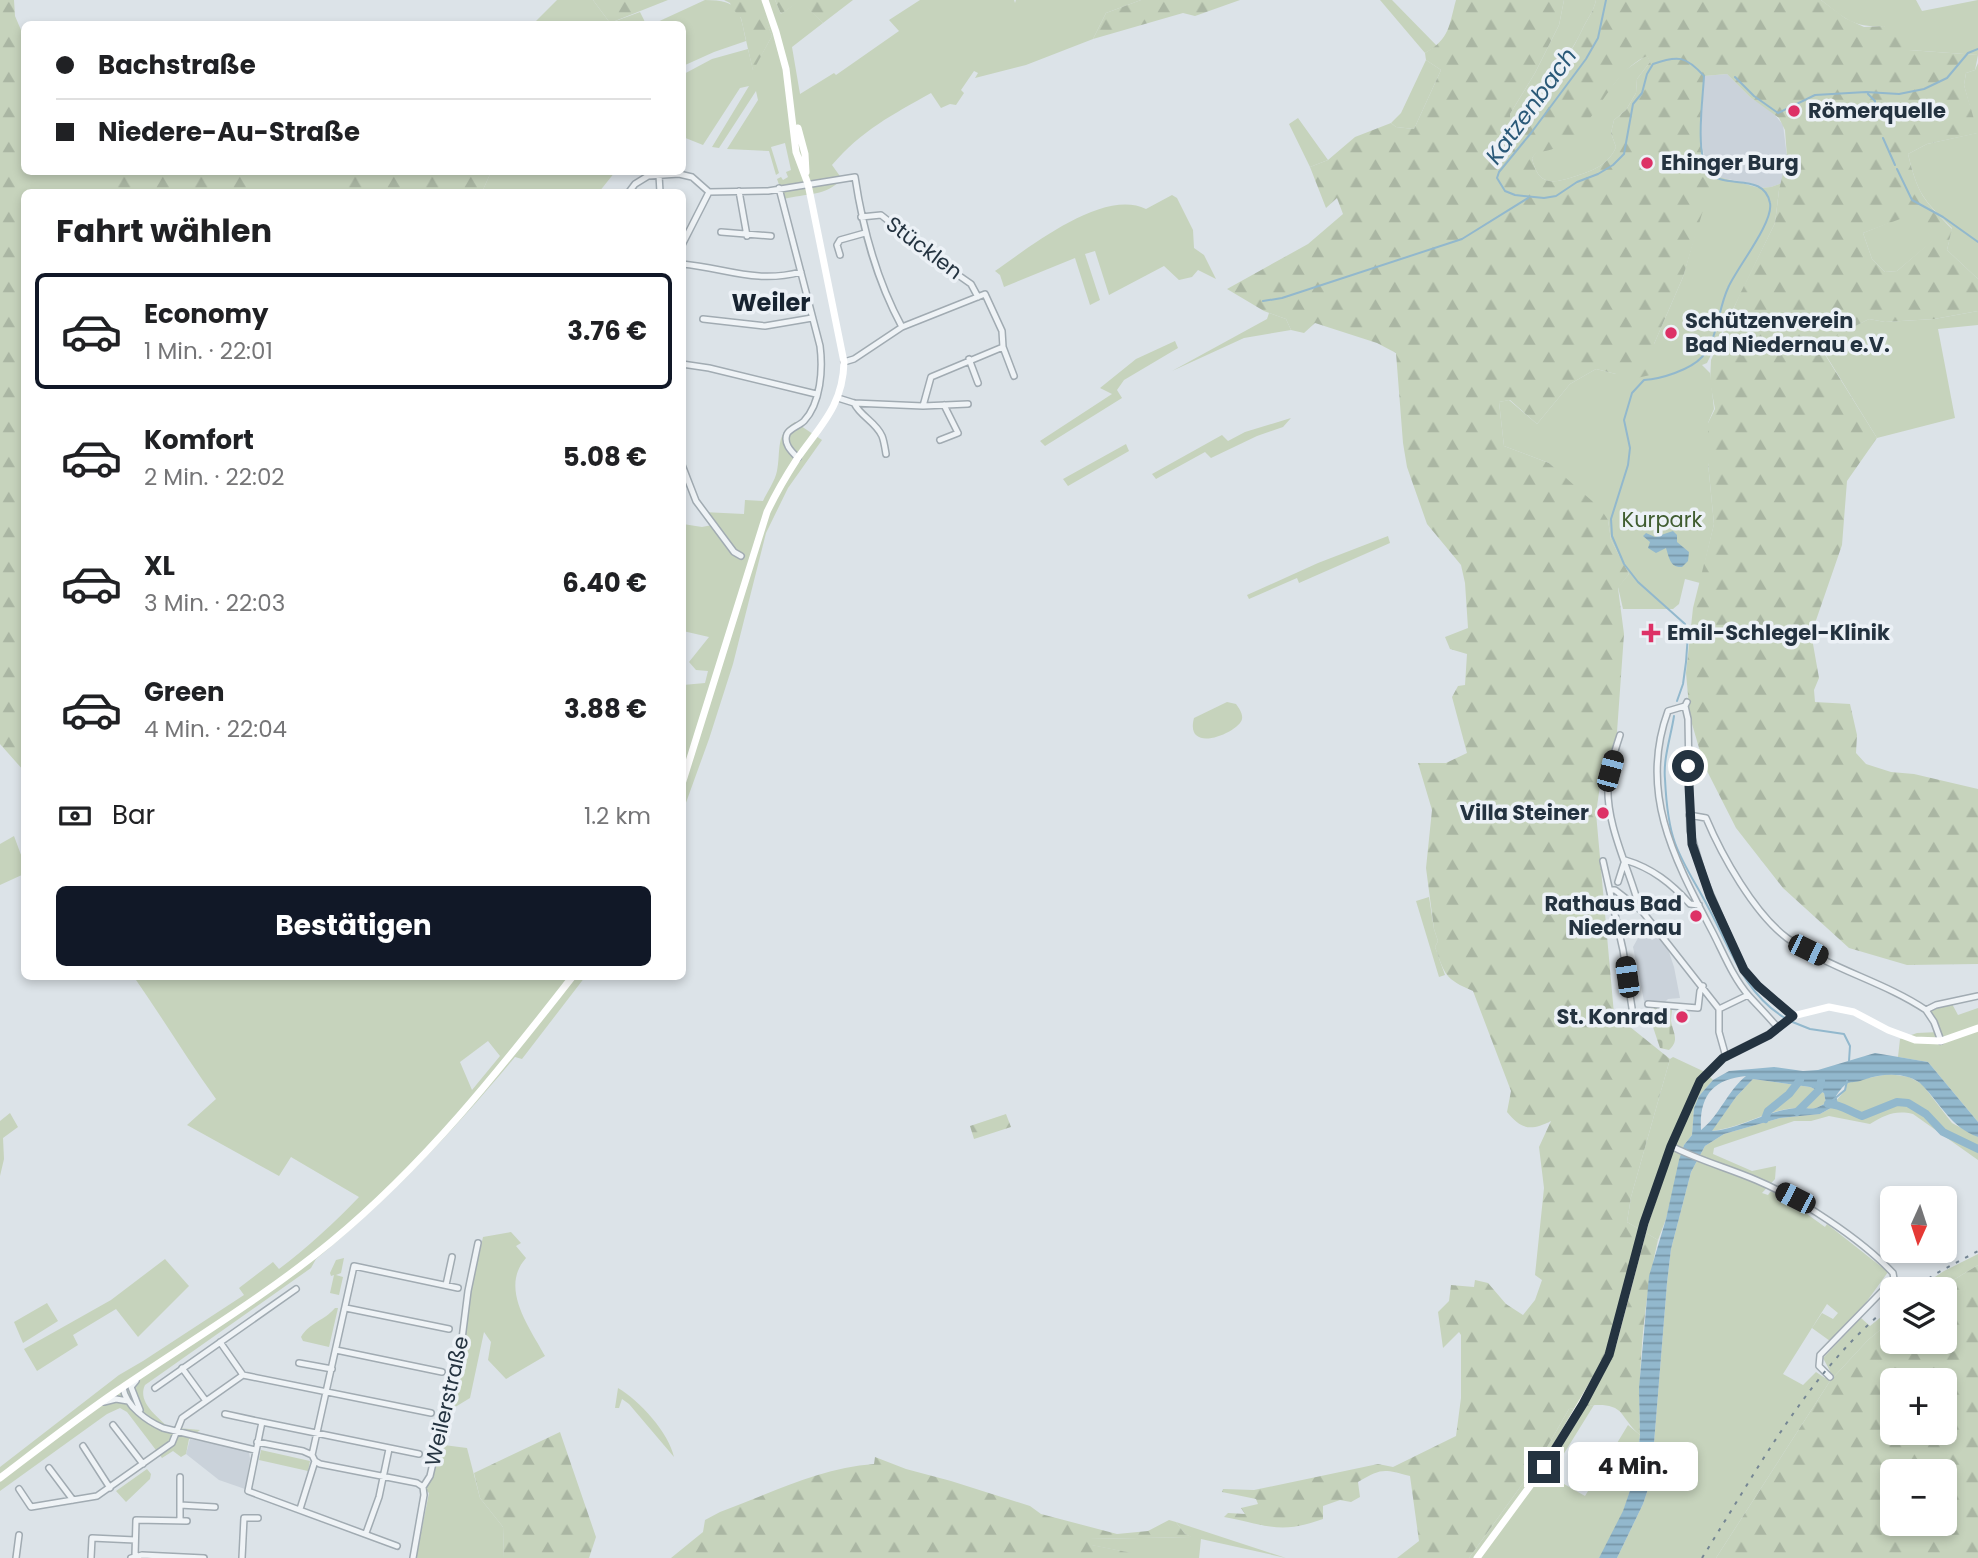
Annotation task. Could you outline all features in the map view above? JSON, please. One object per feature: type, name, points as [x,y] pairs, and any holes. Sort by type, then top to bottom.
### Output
[{"type":"main road","points":[[686,771],[760,531],[780,486],[817,434],[838,398],[844,379],[844,362],[807,180],[805,154],[781,51],[765,0]]},
{"type":"main road","points":[[0,1478],[98,1404],[273,1287],[365,1212],[446,1131],[512,1055],[570,980]]},
{"type":"main road","points":[[1477,1558],[1553,1453],[1606,1362],[1644,1223],[1700,1081],[1726,1057],[1780,1027],[1792,1017],[1836,1007],[1854,1012],[1903,1037],[1929,1041],[1941,1041],[1978,1028]]},
{"type":"street","points":[[686,174],[709,192],[779,188],[807,180],[855,177],[861,217],[878,275],[902,327]]},
{"type":"street","points":[[632,189],[641,179],[659,175],[660,189]]},
{"type":"street","points":[[779,188],[823,365],[817,394],[807,418],[788,432],[786,438],[788,445],[800,455]]},
{"type":"street","points":[[739,191],[747,236]]},
{"type":"street","points":[[686,237],[709,192]]},
{"type":"street","name":"Stücklen","points":[[861,217],[881,215],[971,284],[978,297]]},
{"type":"street","points":[[721,232],[771,236]]},
{"type":"street","points":[[840,255],[837,246],[840,240],[865,233]]},
{"type":"street","points":[[686,265],[759,277],[801,272]]},
{"type":"street","points":[[844,362],[854,359],[902,327],[985,294],[1002,331],[1003,347],[1014,376]]},
{"type":"street","points":[[703,319],[765,326],[812,318]]},
{"type":"street","points":[[923,406],[930,377],[1003,347]]},
{"type":"street","points":[[969,359],[978,383]]},
{"type":"street","points":[[686,365],[817,394]]},
{"type":"street","points":[[838,398],[854,402],[923,406],[968,404]]},
{"type":"street","points":[[854,402],[857,410],[879,432],[886,454]]},
{"type":"street","points":[[940,440],[958,433],[944,405]]},
{"type":"street","points":[[686,475],[700,508],[734,552],[741,556]]},
{"type":"street","points":[[1780,1027],[1748,995],[1699,905],[1666,835],[1658,781],[1658,756],[1667,714],[1686,704],[1692,844],[1707,888],[1744,970],[1792,1017]]},
{"type":"street","points":[[1620,735],[1608,784],[1614,828],[1636,896],[1634,905]]},
{"type":"street","points":[[1689,815],[1706,818],[1733,871],[1761,910],[1786,937],[1926,1010],[1941,1041]]},
{"type":"street","points":[[1625,860],[1655,872],[1689,904],[1699,905]]},
{"type":"street","points":[[1618,881],[1625,860]]},
{"type":"street","points":[[1602,861],[1611,890],[1632,1008]]},
{"type":"street","points":[[1611,890],[1615,890],[1642,911],[1719,1009],[1719,1032],[1726,1057]]},
{"type":"street","points":[[1648,1004],[1698,1008],[1703,986]]},
{"type":"street","points":[[1719,1009],[1748,995]]},
{"type":"street","points":[[1926,1010],[1936,1005],[1978,996]]},
{"type":"street","points":[[1675,1148],[1795,1198],[1865,1248],[1887,1267],[1894,1277],[1883,1292],[1820,1355],[1819,1366],[1830,1377]]},
{"type":"street","name":"Weilerstraße","points":[[413,1558],[424,1487],[430,1476],[462,1339],[478,1243]]},
{"type":"street","points":[[446,1284],[452,1257]]},
{"type":"street","points":[[300,1509],[314,1458],[354,1266],[458,1288]]},
{"type":"street","points":[[155,1388],[296,1289]]},
{"type":"street","points":[[346,1308],[449,1329]]},
{"type":"street","points":[[220,1342],[243,1375],[430,1413]]},
{"type":"street","points":[[336,1350],[442,1372]]},
{"type":"street","points":[[299,1363],[332,1369]]},
{"type":"street","points":[[183,1368],[206,1401]]},
{"type":"street","points":[[131,1400],[131,1387],[142,1375]]},
{"type":"street","points":[[19,1489],[31,1507],[97,1496],[172,1443],[182,1419],[243,1375]]},
{"type":"street","points":[[122,1388],[155,1425],[255,1450]]},
{"type":"street","points":[[98,1404],[116,1399],[131,1400]]},
{"type":"street","points":[[225,1414],[419,1454]]},
{"type":"street","points":[[262,1422],[248,1491],[397,1546]]},
{"type":"street","points":[[113,1425],[142,1464]]},
{"type":"street","points":[[257,1442],[303,1451],[320,1464],[417,1483],[424,1487]]},
{"type":"street","points":[[83,1446],[110,1488]]},
{"type":"street","points":[[366,1533],[379,1497],[389,1449]]},
{"type":"street","points":[[49,1468],[73,1500]]},
{"type":"street","points":[[180,1477],[180,1521]]},
{"type":"street","points":[[180,1505],[215,1507]]},
{"type":"street","points":[[242,1558],[244,1518],[258,1518]]},
{"type":"street","points":[[187,1521],[136,1520],[133,1557],[204,1558]]},
{"type":"street","points":[[16,1558],[19,1535]]},
{"type":"street","points":[[90,1558],[92,1538],[135,1540]]},
{"type":"shaded area","points":[[1727,74],[1750,97],[1771,110],[1783,125],[1787,157],[1782,183],[1760,188],[1712,175],[1706,169],[1701,137],[1704,76]]},
{"type":"shaded area","points":[[1646,935],[1652,940],[1658,937],[1667,946],[1680,998],[1668,999],[1663,1004],[1644,1001],[1633,947],[1638,938]]},
{"type":"shaded area","points":[[190,1439],[249,1451],[245,1489],[219,1480],[186,1454]]},
{"type":"green space","points":[[0,0],[14,0],[15,16],[21,30],[21,175],[35,175],[31,184],[21,180],[15,195],[21,203],[21,768],[0,744]]},
{"type":"green space","points":[[557,0],[593,0],[609,21],[536,21]]},
{"type":"green space","points":[[593,0],[668,0],[615,21],[609,21]]},
{"type":"green space","points":[[705,0],[725,2],[732,5],[740,15],[746,41],[686,65],[686,21],[660,21]]},
{"type":"green space","points":[[724,0],[758,0],[772,36],[753,71],[741,18],[730,3]]},
{"type":"green space","points":[[757,0],[775,0],[781,14],[800,0],[823,23],[792,47],[800,94],[834,73],[836,75],[899,31],[889,20],[920,0],[1014,0],[1015,3],[1016,0],[1141,0],[1106,13],[1093,39],[1026,65],[975,78],[978,73],[974,71],[961,90],[964,93],[956,105],[950,104],[941,108],[931,93],[878,124],[843,153],[832,165],[842,179],[836,185],[822,192],[784,199],[777,179],[788,177],[786,172],[791,170],[785,143],[771,147],[779,173],[776,175],[769,151],[727,149],[758,100],[756,91],[719,148],[712,147],[749,86],[740,88],[703,145],[686,138],[686,73],[712,59],[748,49],[753,70],[772,36]]},
{"type":"green space","points":[[775,0],[853,0],[823,23],[800,1],[781,14]]},
{"type":"green space","points":[[1141,0],[1240,0],[1195,16],[1183,13],[1093,39],[1106,13]]},
{"type":"green space","points":[[1380,0],[1392,0],[1437,46],[1425,53]]},
{"type":"green space","points":[[1456,0],[1564,0],[1559,25],[1535,73],[1510,114],[1511,127],[1520,140],[1533,112],[1575,44],[1596,0],[1821,0],[1845,18],[1864,27],[1884,26],[1911,35],[1909,50],[1978,55],[1975,70],[1966,73],[1964,85],[1978,133],[1927,144],[1908,154],[1923,196],[1952,229],[1947,250],[1978,279],[1978,311],[1934,319],[1885,322],[1869,319],[1819,345],[1877,438],[1847,481],[1842,545],[1813,629],[1813,644],[1819,678],[1814,690],[1815,702],[1850,704],[1857,735],[1856,753],[1866,764],[1891,772],[1914,774],[1978,789],[1978,964],[1907,965],[1849,948],[1783,888],[1736,828],[1704,765],[1690,717],[1686,673],[1693,608],[1714,524],[1708,463],[1708,423],[1715,409],[1710,382],[1711,360],[1775,223],[1787,157],[1785,130],[1779,118],[1750,97],[1727,74],[1704,76],[1701,142],[1703,156],[1712,175],[1711,184],[1683,277],[1654,344],[1654,367],[1659,373],[1624,381],[1616,374],[1596,369],[1570,384],[1537,424],[1510,400],[1499,402],[1504,446],[1549,463],[1600,508],[1608,520],[1611,540],[1629,574],[1618,588],[1624,634],[1616,746],[1600,786],[1596,813],[1614,1014],[1670,1059],[1631,1197],[1627,1222],[1658,1240],[1643,1337],[1640,1435],[1617,1409],[1597,1405],[1569,1409],[1539,1461],[1469,1558],[1397,1558],[1419,1541],[1410,1476],[1388,1471],[1372,1474],[1358,1482],[1360,1497],[1351,1502],[1340,1500],[1323,1506],[1323,1519],[1284,1528],[1224,1517],[1228,1513],[1245,1514],[1241,1508],[1258,1504],[1256,1499],[1222,1492],[1223,1489],[1254,1490],[1378,1464],[1393,1467],[1456,1436],[1461,1398],[1461,1335],[1459,1332],[1443,1348],[1438,1312],[1449,1301],[1451,1285],[1474,1287],[1475,1280],[1488,1283],[1506,1304],[1523,1315],[1535,1300],[1542,1280],[1535,1275],[1544,1188],[1539,1147],[1551,1121],[1527,1127],[1507,1112],[1511,1091],[1473,991],[1447,975],[1435,947],[1438,941],[1426,868],[1432,810],[1418,763],[1446,763],[1467,753],[1452,697],[1458,686],[1465,685],[1467,654],[1450,649],[1445,637],[1468,628],[1461,565],[1427,524],[1407,467],[1396,353],[1377,343],[1315,323],[1304,333],[1291,330],[1286,319],[1264,311],[1227,289],[1308,244],[1343,214],[1337,198],[1326,208],[1310,167],[1328,160],[1355,137],[1391,123],[1396,127],[1414,129],[1441,70],[1426,60],[1425,53],[1444,37]],"holes":[[[1647,56],[1650,62],[1637,79],[1636,93],[1626,110],[1614,120],[1611,133],[1616,147],[1608,159],[1592,170],[1565,179],[1552,181],[1542,178],[1532,158],[1537,152],[1556,148],[1571,139],[1584,126],[1618,79],[1631,66]],[[1908,216],[1934,239],[1897,271],[1885,272],[1872,259],[1863,233]]]},
{"type":"green space","points":[[1564,0],[1596,0],[1575,44],[1532,111],[1520,140],[1511,127],[1510,114],[1535,73],[1559,25]]},
{"type":"green space","points":[[1821,0],[1916,0],[1922,11],[1978,0],[1978,55],[1909,50],[1884,26],[1857,23],[1843,17]]},
{"type":"green space","points":[[640,12],[644,21],[615,21]]},
{"type":"green space","points":[[1647,55],[1650,62],[1637,79],[1636,93],[1626,110],[1614,120],[1611,133],[1616,147],[1608,159],[1592,170],[1565,179],[1552,181],[1542,178],[1532,158],[1537,151],[1613,85],[1624,71]]},
{"type":"green space","points":[[1426,60],[1441,70],[1414,129],[1396,127],[1391,123],[1401,113]]},
{"type":"green space","points":[[1978,63],[1978,279],[1947,250],[1952,228],[1923,196],[1908,154],[1927,144],[1977,133],[1964,85],[1966,73],[1975,70]]},
{"type":"green space","points":[[0,107],[21,164],[21,175],[387,175],[366,189],[21,189],[21,237],[5,237]]},
{"type":"green space","points":[[1298,118],[1328,160],[1310,167],[1289,124]]},
{"type":"green space","points":[[102,175],[258,175],[263,189],[95,189],[94,184]]},
{"type":"green space","points":[[329,175],[490,175],[483,189],[324,189],[327,188]]},
{"type":"green space","points":[[490,175],[613,175],[601,189],[483,189]]},
{"type":"green space","name":"Kurpark","points":[[1712,175],[1760,188],[1782,183],[1775,223],[1707,363],[1702,365],[1710,373],[1714,409],[1708,423],[1708,463],[1714,524],[1700,583],[1685,579],[1679,604],[1673,609],[1623,609],[1618,587],[1629,574],[1611,540],[1608,520],[1549,463],[1504,446],[1499,402],[1509,400],[1537,424],[1570,384],[1596,369],[1616,374],[1658,373],[1654,368],[1654,344],[1683,277]]},
{"type":"green space","points":[[1172,195],[1177,198],[1193,230],[1194,248],[1204,255],[1216,279],[1198,270],[1192,277],[1179,280],[1164,266],[1109,295],[1095,251],[1085,254],[1100,300],[1090,305],[1075,258],[1004,287],[1000,275],[995,271],[1047,235],[1089,213],[1109,206],[1129,205],[1146,209]]},
{"type":"green space","points":[[1908,215],[1935,239],[1897,271],[1885,272],[1872,259],[1863,233]]},
{"type":"green space","points":[[1978,311],[1978,325],[1938,329],[1955,418],[1877,438],[1819,344],[1869,319],[1885,322],[1934,319]]},
{"type":"green space","points":[[1269,313],[1286,319],[1291,330],[1244,338],[1172,371],[1267,319]]},
{"type":"green space","points":[[1175,341],[1178,348],[1124,380],[1117,390],[1122,398],[1045,446],[1040,441],[1112,394],[1100,388],[1136,359]]},
{"type":"green space","points":[[1291,418],[1283,427],[1211,458],[1205,452],[1156,479],[1152,474],[1222,435],[1228,441],[1245,432]]},
{"type":"green space","points":[[795,422],[822,440],[788,488],[766,533],[733,664],[686,803],[686,685],[705,683],[708,671],[696,670],[689,662],[709,637],[686,632],[686,524],[702,527],[712,525],[703,512],[744,514],[745,500],[763,501],[776,475],[780,444],[789,426]]},
{"type":"green space","points":[[1126,444],[1129,451],[1068,486],[1063,479]]},
{"type":"green space","points":[[1388,536],[1390,543],[1299,583],[1297,578],[1249,599],[1247,595],[1318,563]]},
{"type":"green space","points":[[1227,702],[1236,704],[1239,709],[1242,719],[1239,724],[1214,738],[1197,736],[1193,729],[1194,718]]},
{"type":"green space","points":[[14,836],[21,855],[21,875],[0,885],[0,844]]},
{"type":"green space","points":[[1429,897],[1438,941],[1435,947],[1445,975],[1439,977],[1416,901]]},
{"type":"green space","points":[[136,980],[583,980],[522,1059],[515,1057],[420,1163],[316,1259],[311,1268],[145,1385],[143,1391],[146,1403],[168,1427],[200,1430],[189,1439],[186,1454],[181,1457],[173,1451],[162,1458],[127,1412],[120,1408],[107,1414],[0,1491],[0,1467],[119,1375],[244,1295],[239,1288],[273,1262],[279,1269],[359,1197],[291,1157],[279,1176],[187,1125],[216,1099]],"holes":[[[488,1041],[500,1056],[472,1090],[460,1062]]]},
{"type":"green space","points":[[1951,1002],[1958,1015],[1978,1008],[1978,1122],[1928,1062],[1898,1057],[1900,1039],[1917,1033],[1939,1032],[1926,1010]]},
{"type":"green space","points":[[1651,1006],[1672,1008],[1671,1021],[1675,1040],[1669,1050],[1660,1048],[1652,1024]]},
{"type":"green space","points":[[1673,1057],[1705,1072],[1713,1080],[1699,1096],[1694,1108],[1692,1135],[1684,1145],[1666,1219],[1658,1240],[1627,1222],[1631,1197],[1670,1059]]},
{"type":"green space","points":[[1889,1074],[1909,1077],[1922,1084],[1952,1123],[1978,1137],[1978,1160],[1913,1114],[1901,1113],[1885,1116],[1870,1124],[1829,1116],[1811,1121],[1794,1121],[1714,1148],[1713,1154],[1752,1171],[1776,1166],[1775,1179],[1762,1193],[1768,1195],[1771,1191],[1825,1227],[1827,1224],[1888,1272],[1884,1277],[1880,1277],[1880,1283],[1862,1308],[1830,1341],[1812,1328],[1822,1313],[1833,1319],[1838,1313],[1827,1304],[1783,1374],[1803,1385],[1816,1372],[1825,1378],[1830,1371],[1823,1358],[1861,1318],[1870,1326],[1880,1318],[1880,1330],[1830,1381],[1716,1558],[1617,1558],[1643,1504],[1651,1480],[1671,1249],[1691,1172],[1705,1146],[1724,1134],[1780,1118],[1820,1114],[1838,1104],[1836,1101],[1845,1090],[1847,1082]]},
{"type":"green space","points":[[1753,1079],[1810,1087],[1824,1093],[1826,1103],[1813,1108],[1777,1111],[1733,1127],[1711,1131]]},
{"type":"green space","points":[[10,1113],[18,1127],[3,1138],[4,1159],[0,1176],[0,1121]]},
{"type":"green space","points":[[1006,1114],[1011,1127],[974,1139],[970,1126]]},
{"type":"green space","points":[[511,1232],[521,1243],[516,1246],[526,1258],[518,1270],[516,1295],[525,1321],[545,1356],[506,1379],[488,1360],[491,1342],[484,1332],[470,1398],[447,1412],[466,1332],[471,1290],[483,1237]]},
{"type":"green space","points":[[1978,1254],[1978,1265],[1957,1278],[1935,1277]]},
{"type":"green space","points":[[344,1258],[341,1273],[336,1275],[343,1277],[339,1295],[330,1293],[334,1275],[331,1276],[330,1273],[336,1260]]},
{"type":"green space","points":[[165,1259],[189,1286],[138,1337],[116,1309],[73,1335],[78,1345],[37,1371],[24,1349],[111,1300]]},
{"type":"green space","points":[[1978,1265],[1978,1558],[1716,1558],[1830,1381],[1880,1330],[1880,1354],[1957,1354],[1957,1278]]},
{"type":"green space","points":[[47,1303],[58,1321],[23,1343],[14,1322]]},
{"type":"green space","points":[[338,1308],[329,1347],[303,1341],[301,1337],[305,1332]]},
{"type":"green space","points":[[618,1388],[635,1400],[652,1418],[666,1438],[674,1457],[629,1404],[622,1399],[619,1408],[615,1408]]},
{"type":"green space","points":[[1594,1405],[1550,1476],[1585,1496],[1628,1425],[1640,1435],[1635,1467],[1622,1515],[1599,1558],[1469,1558],[1539,1461],[1569,1409]]},
{"type":"green space","points":[[560,1432],[596,1537],[589,1558],[504,1558],[503,1527],[480,1498],[474,1473]]},
{"type":"green space","points":[[436,1444],[467,1448],[480,1498],[503,1527],[504,1558],[416,1558],[429,1493],[423,1487],[429,1480]]},
{"type":"green space","points":[[261,1450],[310,1461],[308,1471],[259,1460]]},
{"type":"green space","points":[[875,1457],[1030,1506],[1041,1514],[1117,1534],[1148,1531],[1169,1520],[1176,1522],[1185,1534],[1192,1537],[1090,1539],[1092,1545],[1132,1553],[1131,1558],[671,1558],[703,1532],[705,1520],[720,1512],[815,1476],[874,1464]]},
{"type":"green space","points":[[147,1469],[151,1474],[150,1479],[126,1502],[116,1491]]},
{"type":"green space","points":[[1176,1522],[1286,1558],[1201,1539],[1199,1558],[1131,1558],[1131,1553],[1091,1545],[1089,1539],[1191,1537],[1185,1534]]},
{"type":"water","points":[[1673,531],[1677,535],[1677,542],[1689,552],[1688,561],[1682,567],[1672,564],[1666,548],[1656,553],[1648,548],[1650,542],[1643,536],[1646,533],[1655,537]]},
{"type":"water","points":[[1875,1053],[1928,1062],[1978,1122],[1978,1137],[1954,1122],[1918,1081],[1904,1076],[1888,1075],[1847,1084],[1836,1096],[1838,1104],[1820,1114],[1780,1118],[1724,1134],[1705,1146],[1691,1172],[1671,1249],[1651,1480],[1643,1504],[1617,1558],[1599,1558],[1623,1511],[1636,1473],[1640,1435],[1639,1388],[1649,1276],[1666,1219],[1679,1160],[1684,1145],[1692,1135],[1694,1108],[1699,1096],[1713,1080],[1729,1071],[1774,1067],[1818,1070]],"holes":[[[1746,1076],[1714,1117],[1701,1130],[1703,1108],[1710,1091],[1725,1081]],[[1753,1079],[1810,1087],[1824,1093],[1826,1103],[1813,1108],[1778,1111],[1734,1127],[1712,1131],[1736,1097]]]},
{"type":"waterway","name":"Katzenbach","points":[[1606,0],[1598,38],[1586,59],[1499,172],[1497,178],[1505,191],[1515,195],[1544,198],[1556,196],[1577,182],[1613,165],[1624,154],[1633,104],[1642,93],[1653,64],[1669,59],[1681,59],[1692,64],[1704,76],[1701,139],[1704,163],[1708,171],[1723,180],[1760,187],[1770,203],[1770,211],[1761,233],[1728,288],[1715,333],[1707,350],[1697,362],[1683,370],[1644,380],[1632,393],[1624,420],[1630,448],[1628,465],[1611,519],[1612,536],[1624,564],[1638,582],[1685,624],[1688,634],[1686,662],[1677,701]]},
{"type":"waterway","points":[[1735,77],[1754,96],[1778,113],[1815,95],[1866,92],[1899,94],[1924,89],[1947,78],[1968,53],[1978,49]]},
{"type":"waterway","points":[[1868,94],[1875,101],[1873,113],[1877,120]]},
{"type":"waterway","points":[[1883,138],[1895,165]]},
{"type":"waterway","points":[[1897,169],[1912,200],[1943,217],[1978,242]]},
{"type":"waterway","points":[[1263,301],[1282,298],[1462,239],[1528,198]]},
{"type":"waterway","name":"Katzenbach","points":[[1674,716],[1665,771],[1668,812],[1675,843],[1738,967],[1758,995],[1770,1008],[1785,1018]]},
{"type":"waterway","name":"Katzenbach","points":[[1790,1021],[1810,1029],[1844,1034],[1850,1046],[1849,1061]]},
{"type":"waterway","points":[[1765,1119],[1768,1111],[1789,1094],[1800,1080]]},
{"type":"waterway","points":[[1797,1112],[1819,1090],[1821,1081]]},
{"type":"waterway","points":[[1833,1100],[1845,1090],[1847,1081]]},
{"type":"waterway","points":[[1828,1104],[1862,1116],[1897,1102],[1908,1103],[1926,1114],[1943,1132],[1978,1149]]},
{"type":"railway","points":[[1931,1277],[1978,1251]]},
{"type":"railway","points":[[1702,1558],[1765,1456],[1810,1390],[1835,1359],[1880,1314]]},
{"type":"place","name":"Römerquelle","points":[[1794,111]]},
{"type":"place","name":"Ehinger Burg","points":[[1647,163]]},
{"type":"place","name":"Schützenverein Bad Niedernau e.V.","points":[[1671,333]]},
{"type":"place","name":"Emil-Schlegel-Klinik","points":[[1651,633]]},
{"type":"place","name":"Villa Steiner","points":[[1603,813]]},
{"type":"place","name":"Rathaus Bad Niedernau","points":[[1696,916]]},
{"type":"place","name":"St. Konrad","points":[[1682,1017]]},
{"type":"district","name":"Weiler","points":[[771,303]]},
{"type":"route","points":[[1544,1467],[1583,1404],[1609,1355],[1644,1223],[1671,1146],[1700,1081],[1723,1058],[1769,1035],[1793,1016],[1744,970],[1710,896],[1692,844],[1688,766]]}]
